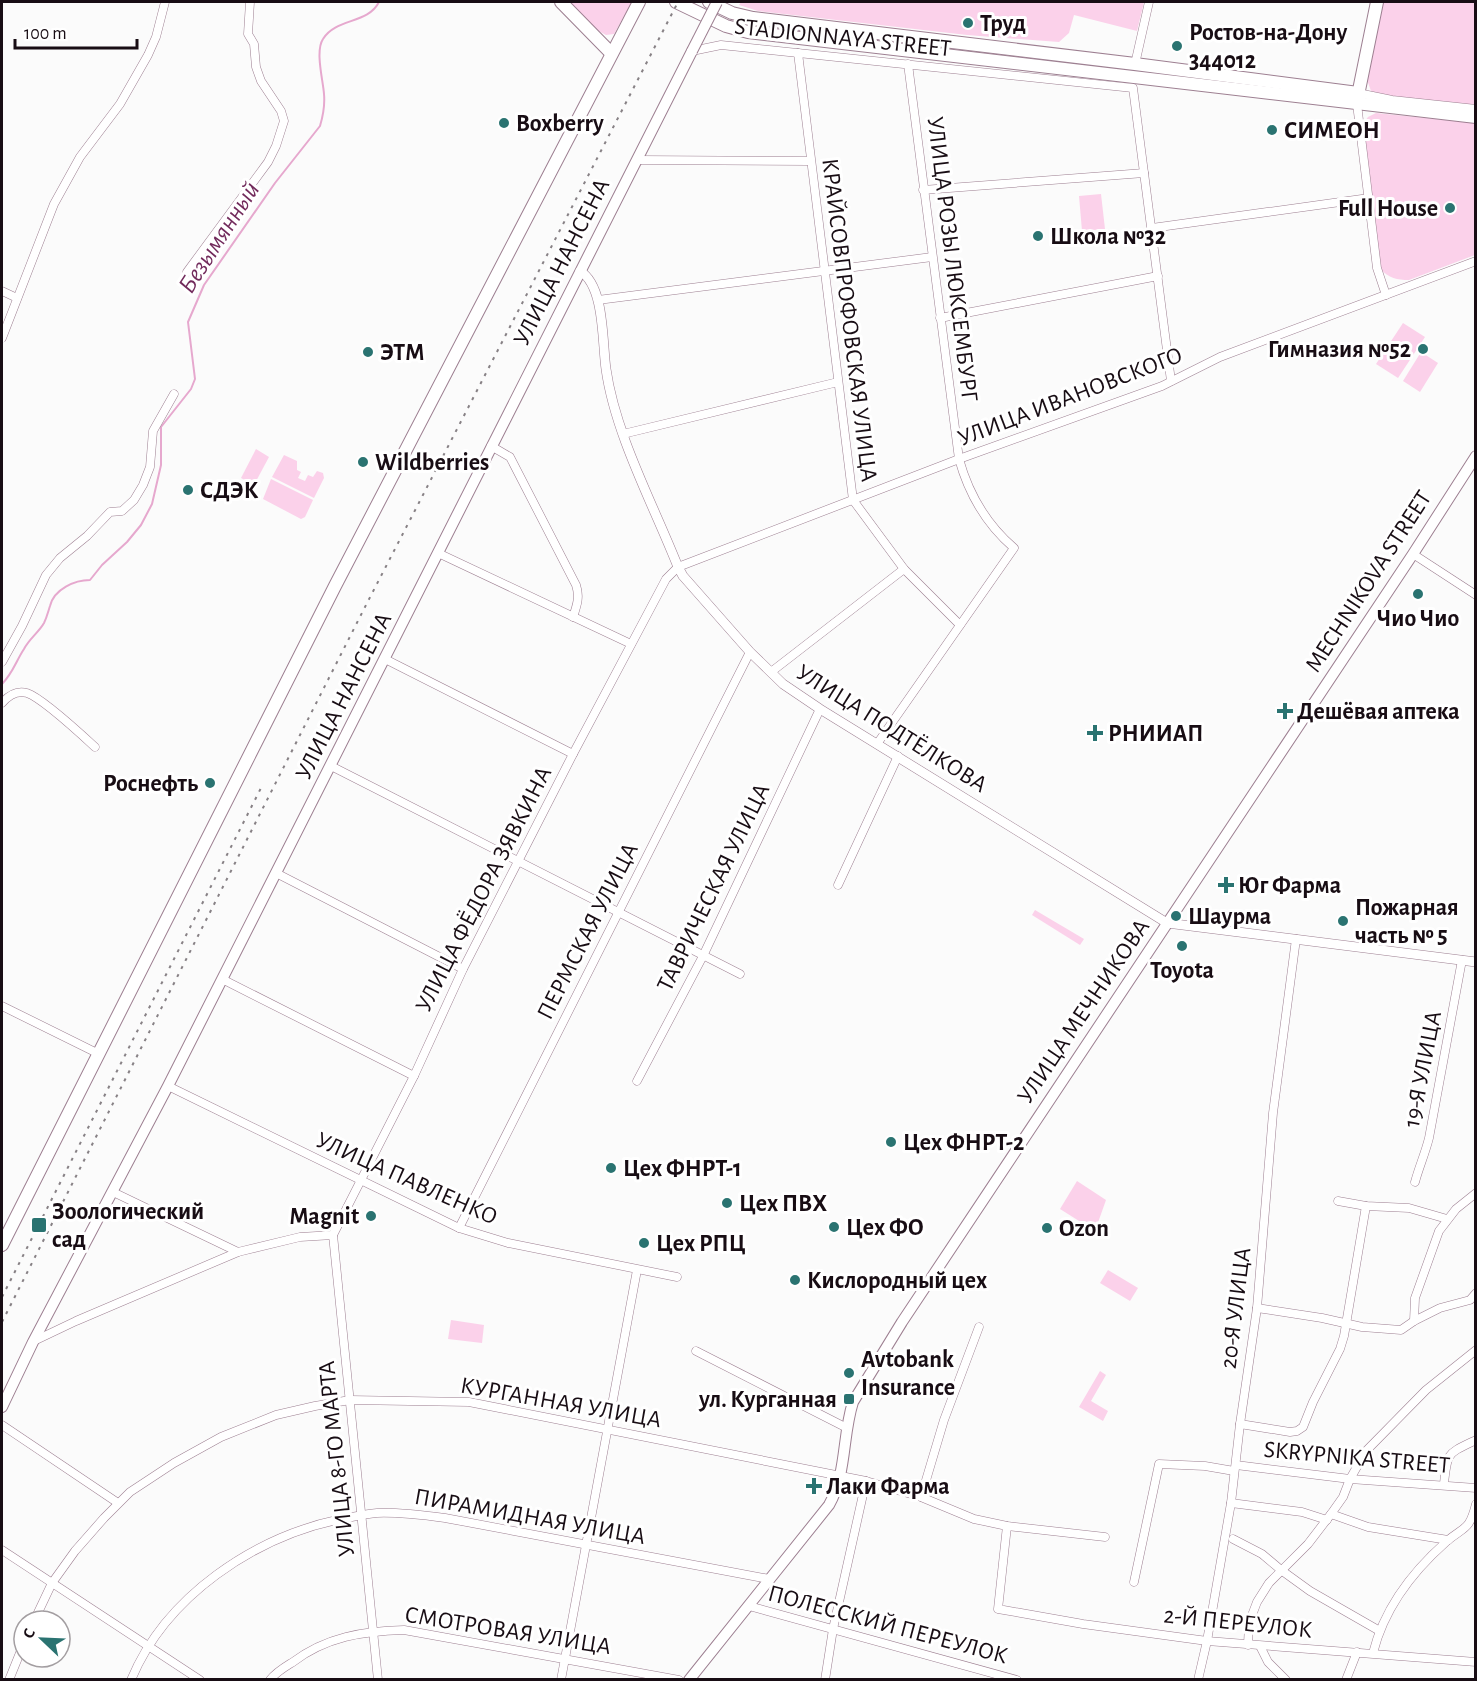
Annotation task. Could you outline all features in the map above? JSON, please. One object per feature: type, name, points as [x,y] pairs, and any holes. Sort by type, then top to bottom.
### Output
[{"type":"main road","points":[[561,2],[611,53]]},
{"type":"main road","points":[[2,1245],[335,586],[639,2]]},
{"type":"main road","name":"STADIONNAYA STREET","points":[[676,2],[726,26],[773,36],[1357,99]]},
{"type":"main road","name":"STADIONNAYA STREET","points":[[709,2],[732,13],[776,21],[1135,64],[1476,117]]},
{"type":"main road","name":"УЛИЦА НАНСЕНА","points":[[2,1407],[33,1342],[168,1086],[331,766],[717,2]]},
{"type":"main road","points":[[1357,99],[1377,2]]},
{"type":"main road","name":"MECHNIKOVA STREET","points":[[1413,554],[1476,456]]},
{"type":"main road","name":"УЛИЦА МЕЧНИКОВА","points":[[689,1680],[829,1505],[841,1477],[847,1428],[853,1402],[902,1322],[1413,554]]},
{"type":"street","points":[[2,338],[54,204],[80,157],[120,104],[148,55],[156,37],[165,2]]},
{"type":"street","points":[[187,272],[268,162],[284,121],[281,111],[261,81],[256,66],[254,44],[248,34],[250,2]]},
{"type":"street","points":[[1135,64],[1149,2]]},
{"type":"street","name":"STADIONNAYA STREET","points":[[692,51],[721,45],[1132,88],[1144,173]]},
{"type":"street","name":"КРАЙСОВПРОФОВСКАЯ УЛИЦА","points":[[798,52],[853,500],[904,569],[960,626]]},
{"type":"street","name":"УЛИЦА РОЗЫ ЛЮКСЕМБУРГ","points":[[908,64],[959,459],[971,493],[981,512],[997,533],[1014,548],[960,626]]},
{"type":"street","points":[[1357,99],[1377,268],[1386,296]]},
{"type":"street","name":"STADIONNAYA STREET","points":[[1357,99],[1392,100],[1476,109]]},
{"type":"street","points":[[637,160],[810,161]]},
{"type":"street","points":[[923,190],[1144,173],[1171,381]]},
{"type":"street","points":[[1152,228],[1369,198]]},
{"type":"street","points":[[598,300],[932,257]]},
{"type":"street","name":"УЛИЦА ИВАНОВСКОГО","points":[[678,567],[959,459],[1162,386],[1220,357],[1476,261]]},
{"type":"street","name":"УЛИЦА ПОДТЁЛКОВА","points":[[580,271],[591,281],[598,300],[606,372],[623,434],[678,567],[683,576],[750,652],[783,684],[820,709],[1167,923]]},
{"type":"street","points":[[940,318],[1158,276]]},
{"type":"street","points":[[2,291],[17,298]]},
{"type":"street","points":[[623,434],[838,382]]},
{"type":"street","points":[[2,662],[46,575],[60,558],[87,536],[110,512],[122,511],[134,501],[150,467],[153,431],[174,394]]},
{"type":"street","points":[[491,446],[510,457],[576,585],[579,594],[573,617]]},
{"type":"street","points":[[438,554],[631,644]]},
{"type":"street","points":[[1413,554],[1476,595]]},
{"type":"street","name":"УЛИЦА ФЁДОРА ЗЯВКИНА","points":[[333,1235],[414,1076],[463,969],[573,754],[666,579],[678,567]]},
{"type":"street","points":[[771,672],[904,569]]},
{"type":"street","points":[[878,744],[960,626]]},
{"type":"street","name":"ПЕРМСКАЯ УЛИЦА","points":[[459,1228],[750,652]]},
{"type":"street","points":[[385,659],[573,754]]},
{"type":"street","points":[[3,698],[15,693],[27,693],[96,747]]},
{"type":"street","name":"ТАВРИЧЕСКАЯ УЛИЦА","points":[[638,1081],[704,956],[820,709]]},
{"type":"street","points":[[838,885],[898,756]]},
{"type":"street","points":[[331,766],[740,974]]},
{"type":"street","points":[[276,873],[463,969]]},
{"type":"street","points":[[1167,923],[1476,962]]},
{"type":"street","name":"20-Я УЛИЦА","points":[[1198,1680],[1231,1503],[1257,1308],[1273,1113],[1296,939]]},
{"type":"street","name":"19-Я УЛИЦА","points":[[1415,1182],[1419,1166],[1425,1158],[1462,960]]},
{"type":"street","points":[[222,979],[414,1076]]},
{"type":"street","points":[[2,1006],[99,1054]]},
{"type":"street","name":"УЛИЦА ПАВЛЕНКО","points":[[168,1086],[459,1228],[508,1243],[677,1277]]},
{"type":"street","points":[[113,1192],[238,1252]]},
{"type":"street","points":[[1414,1321],[1415,1298],[1439,1231],[1447,1219],[1476,1193]]},
{"type":"street","points":[[1338,1201],[1366,1206],[1409,1208],[1447,1219]]},
{"type":"street","points":[[1240,1424],[1290,1432],[1297,1431],[1303,1426],[1340,1348],[1347,1323],[1366,1206]]},
{"type":"street","points":[[33,1342],[238,1252],[300,1237],[333,1235]]},
{"type":"street","name":"УЛИЦА 8-ГО МАРТА","points":[[333,1235],[378,1680]]},
{"type":"street","points":[[561,1680],[638,1270]]},
{"type":"street","points":[[1257,1308],[1376,1329],[1401,1330],[1440,1308],[1470,1300],[1476,1293]]},
{"type":"street","points":[[921,1497],[944,1420],[979,1327]]},
{"type":"street","points":[[1248,1645],[1249,1623],[1257,1602],[1269,1583],[1308,1544],[1329,1517],[1343,1497],[1366,1451],[1426,1390],[1476,1350]]},
{"type":"street","points":[[696,1351],[847,1428]]},
{"type":"street","name":"КУРГАННАЯ УЛИЦА","points":[[40,1609],[52,1583],[75,1551],[130,1492],[174,1463],[221,1437],[276,1415],[350,1400],[469,1402],[866,1481],[921,1497],[974,1519],[1006,1526],[1104,1537]]},
{"type":"street","points":[[2,1425],[118,1503]]},
{"type":"street","points":[[1444,1485],[1446,1462],[1450,1452],[1476,1440]]},
{"type":"street","name":"SKRYPNIKA STREET","points":[[1134,1582],[1159,1464],[1476,1488]]},
{"type":"street","points":[[825,1680],[833,1629],[866,1481]]},
{"type":"street","points":[[1231,1503],[1302,1512],[1368,1527],[1448,1540]]},
{"type":"street","points":[[1373,1653],[1378,1630],[1401,1590],[1448,1540],[1463,1531],[1472,1518],[1476,1504]]},
{"type":"street","name":"ПИРАМИДНАЯ УЛИЦА","points":[[131,1680],[148,1646],[174,1612],[204,1584],[243,1558],[288,1535],[306,1528],[363,1515],[405,1513],[445,1518],[770,1579]]},
{"type":"street","name":"2-Й ПЕРЕУЛОК","points":[[1006,1526],[998,1609],[1083,1624],[1207,1641],[1476,1662]]},
{"type":"street","points":[[1233,1539],[1262,1554],[1310,1591],[1378,1630]]},
{"type":"street","points":[[2,1550],[200,1680]]},
{"type":"street","name":"ПОЛЕССКИЙ ПЕРЕУЛОК","points":[[749,1606],[1017,1680]]},
{"type":"street","name":"СМОТРОВАЯ УЛИЦА","points":[[270,1680],[305,1653],[322,1644],[339,1637],[373,1630],[404,1630],[679,1680]]},
{"type":"street","points":[[1260,1646],[1268,1662],[1286,1680]]},
{"type":"street","points":[[1346,1680],[1358,1652]]},
{"type":"shaded area","points":[[569,2],[632,2],[614,34],[606,35],[595,29]]},
{"type":"shaded area","name":"Труд","points":[[741,2],[1144,2],[1137,31],[1074,15],[1069,33],[1059,42],[967,35],[758,11],[739,5]]},
{"type":"shaded area","points":[[1381,2],[1475,2],[1475,105],[1378,95],[1371,91],[1366,77]]},
{"type":"shaded area","points":[[1376,113],[1475,123],[1475,255],[1409,280],[1393,278],[1380,269],[1363,124],[1368,117]]},
{"type":"shaded area","points":[[1101,194],[1105,229],[1082,231],[1079,196]]},
{"type":"shaded area","points":[[1403,323],[1425,337],[1398,378],[1376,364]]},
{"type":"shaded area","points":[[1421,352],[1438,363],[1420,392],[1403,381]]},
{"type":"shaded area","points":[[256,449],[269,457],[254,485],[241,478]]},
{"type":"shaded area","points":[[284,455],[297,461],[297,470],[301,472],[298,478],[305,481],[308,475],[313,477],[317,471],[323,473],[324,478],[314,498],[272,477]]},
{"type":"shaded area","points":[[271,479],[313,500],[305,517],[301,519],[263,499]]},
{"type":"shaded area","points":[[1035,910],[1084,939],[1080,945],[1032,915]]},
{"type":"shaded area","points":[[1077,1181],[1106,1200],[1095,1231],[1060,1209]]},
{"type":"shaded area","points":[[1108,1270],[1138,1288],[1130,1301],[1100,1283]]},
{"type":"shaded area","points":[[451,1320],[484,1325],[482,1343],[448,1339]]},
{"type":"shaded area","points":[[1100,1371],[1106,1375],[1091,1401],[1108,1411],[1103,1421],[1079,1407]]},
{"type":"waterway","name":"Безымянный","points":[[2,684],[26,645],[44,623],[52,600],[60,590],[72,584],[90,580],[141,525],[152,504],[161,465],[161,427],[191,389],[195,379],[188,322],[204,285],[275,183],[320,126],[324,102],[320,58],[323,39],[336,27],[367,14],[379,2]]},
{"type":"railway","points":[[2,1322],[366,605],[678,2]]},
{"type":"railway","points":[[2,1297],[262,786]]},
{"type":"place","name":"Труд","points":[[968,23]]},
{"type":"place","name":"Ростов-на-Дону 344012","points":[[1177,46]]},
{"type":"place","name":"Boxberry","points":[[504,123]]},
{"type":"place","name":"СИМЕОН","points":[[1272,130]]},
{"type":"place","name":"Full House","points":[[1450,208]]},
{"type":"place","name":"Школа №32","points":[[1038,236]]},
{"type":"place","name":"Гимназия №52","points":[[1423,349]]},
{"type":"place","name":"ЭТМ","points":[[368,352]]},
{"type":"place","name":"Wildberries","points":[[363,462]]},
{"type":"place","name":"СДЭК","points":[[188,490]]},
{"type":"place","name":"Чио Чио","points":[[1418,594]]},
{"type":"place","name":"Дешёвая аптека","points":[[1285,711]]},
{"type":"place","name":"РНИИАП","points":[[1095,733]]},
{"type":"place","name":"Роснефть","points":[[210,783]]},
{"type":"place","name":"Юг Фарма","points":[[1226,885]]},
{"type":"place","name":"Шаурма","points":[[1176,916]]},
{"type":"place","name":"Пожарная часть № 5","points":[[1343,921]]},
{"type":"place","name":"Toyota","points":[[1182,946]]},
{"type":"place","name":"Цех ФНРТ-2","points":[[891,1142]]},
{"type":"place","name":"Цех ФНРТ-1","points":[[611,1168]]},
{"type":"place","name":"Цех ПВХ","points":[[727,1203]]},
{"type":"place","name":"Magnit","points":[[371,1216]]},
{"type":"place","name":"Зоологический сад","points":[[39,1225]]},
{"type":"place","name":"Цех ФО","points":[[834,1227]]},
{"type":"place","name":"Ozon","points":[[1047,1228]]},
{"type":"place","name":"Цех РПЦ","points":[[644,1243]]},
{"type":"place","name":"Кислородный цех","points":[[795,1280]]},
{"type":"place","name":"Avtobank Insurance","points":[[849,1373]]},
{"type":"place","name":"ул. Курганная","points":[[849,1399]]},
{"type":"place","name":"Лаки Фарма","points":[[814,1486]]}]
